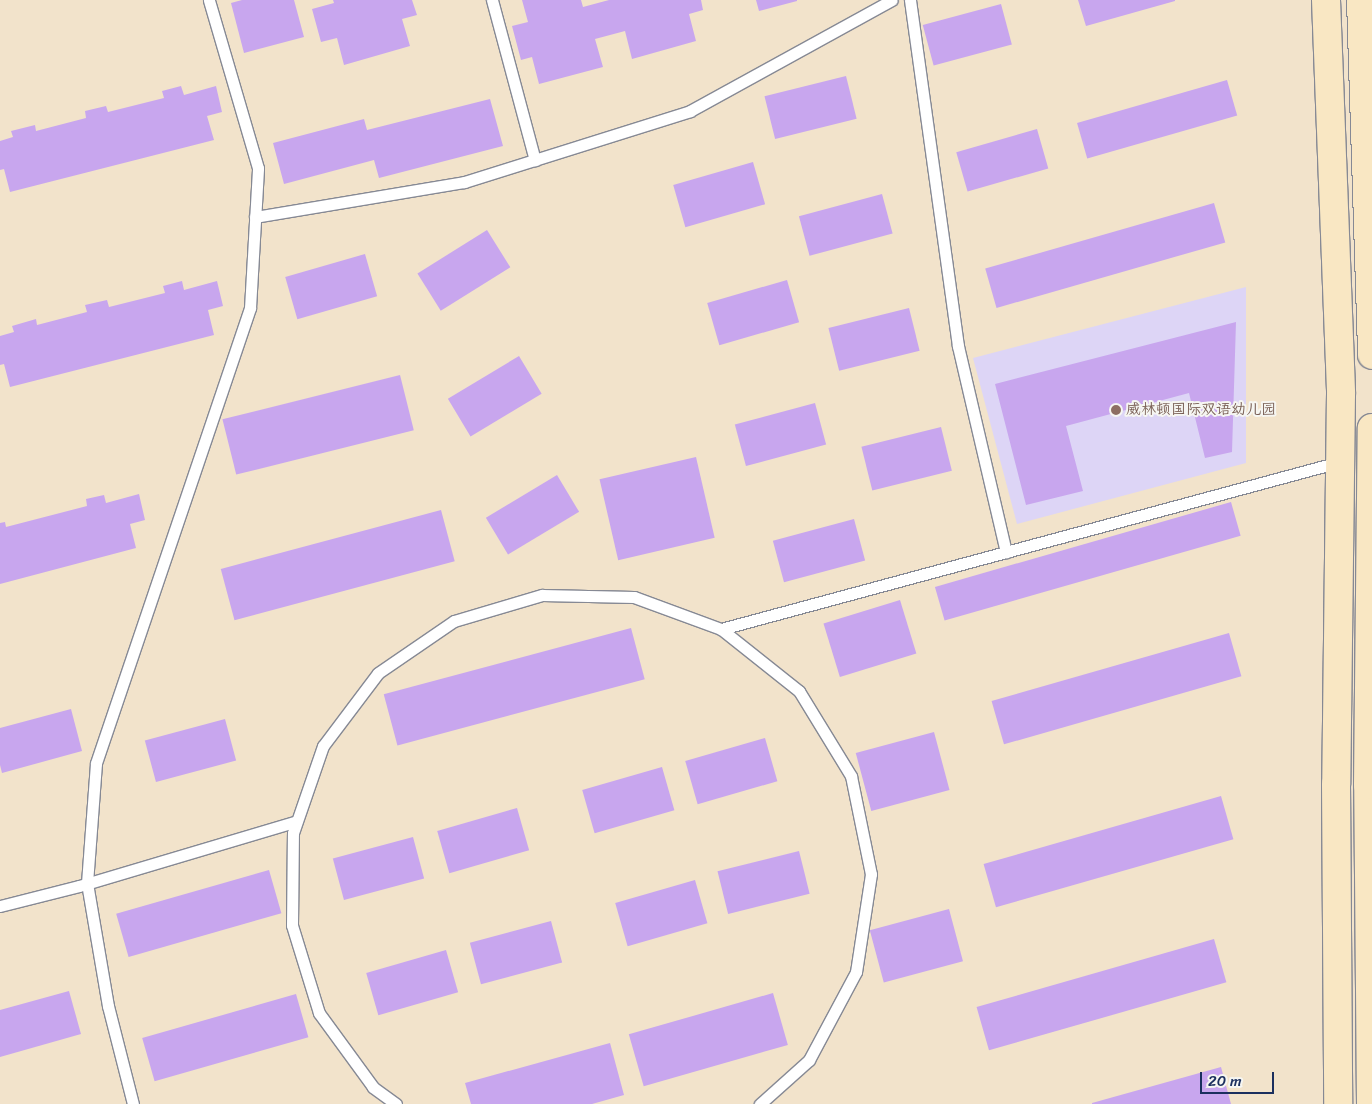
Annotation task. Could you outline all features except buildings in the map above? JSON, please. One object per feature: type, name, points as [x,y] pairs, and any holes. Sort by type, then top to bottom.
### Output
[{"type":"street","points":[[1326,0],[1341,394],[1336,784],[1338,1104]]},
{"type":"street","points":[[1361,0],[1372,355]]},
{"type":"street","points":[[1371,1104],[1368,785],[1372,428]]},
{"type":"street","points":[[1339,462],[1371,460]]},
{"type":"lane","points":[[133,1104],[108,1006],[87,883],[96,763],[250,308],[258,168],[210,0]]},
{"type":"lane","points":[[492,0],[535,160]]},
{"type":"lane","points":[[256,217],[464,182],[690,111],[892,0]]},
{"type":"lane","points":[[910,0],[958,346],[1006,552]]},
{"type":"lane","points":[[721,629],[1339,462]]},
{"type":"lane","points":[[396,1104],[373,1087],[319,1012],[292,925],[293,833],[323,746],[378,673],[454,621],[542,595],[634,597],[721,629],[799,691],[851,776],[871,874],[856,972],[809,1060],[760,1104]]},
{"type":"lane","points":[[0,906],[87,883],[297,821]]},
{"type":"shaded area","name":"威林顿国际双语幼儿园","points":[[1246,287],[1246,463],[1017,524],[973,358]]},
{"type":"place","name":"威林顿国际双语幼儿园","points":[[1116,410]]}]
